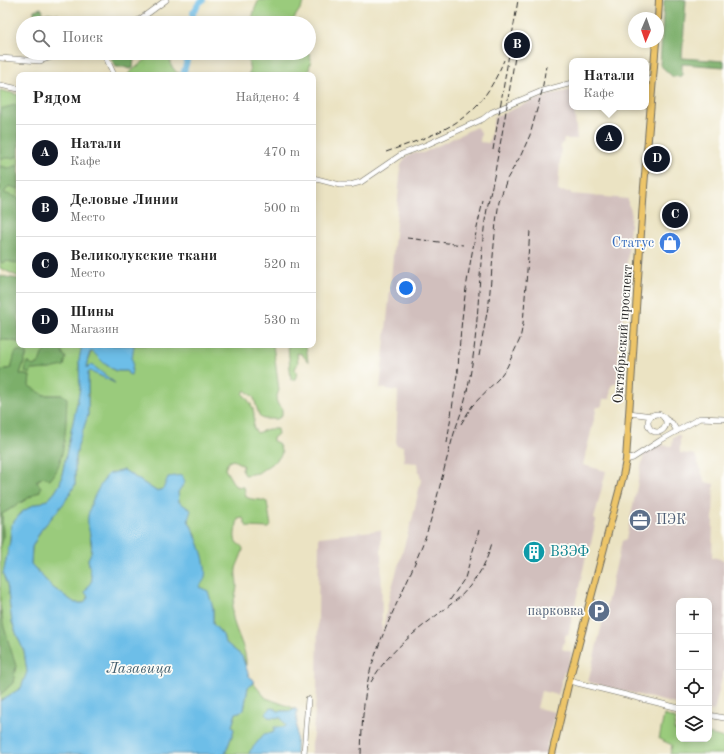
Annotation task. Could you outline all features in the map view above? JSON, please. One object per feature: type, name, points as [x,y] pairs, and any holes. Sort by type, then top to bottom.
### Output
[{"type":"main road","points":[[658,12],[659,0]]},
{"type":"main road","name":"Октябрьский проспект","points":[[552,754],[626,460],[644,187],[656,48]]},
{"type":"street","points":[[144,16],[166,0]]},
{"type":"street","points":[[0,58],[16,59]]},
{"type":"street","points":[[27,60],[43,60]]},
{"type":"street","points":[[107,60],[113,72]]},
{"type":"street","points":[[649,80],[654,79]]},
{"type":"street","points":[[316,179],[350,186],[361,182],[402,154],[426,146],[483,119],[492,112],[542,91],[569,84]]},
{"type":"street","points":[[0,85],[16,88]]},
{"type":"street","points":[[629,413],[652,416],[657,414],[672,423],[678,430]]},
{"type":"street","points":[[652,416],[648,421],[648,424],[650,429],[655,432],[664,429],[666,424],[664,418]]},
{"type":"street","points":[[626,460],[633,458],[700,418],[724,419]]},
{"type":"street","points":[[570,681],[676,707]]},
{"type":"street","points":[[304,754],[308,699]]},
{"type":"street","points":[[712,716],[724,718]]},
{"type":"shaded area","points":[[569,91],[569,110],[574,110],[577,139],[564,139],[563,143],[561,144],[558,191],[571,192],[571,194],[628,199],[628,204],[631,210],[623,322],[620,322],[617,382],[611,386],[610,399],[603,399],[602,405],[597,407],[583,465],[606,471],[594,519],[596,520],[590,548],[588,548],[568,635],[566,634],[562,649],[572,652],[567,672],[564,672],[558,695],[541,691],[537,708],[555,712],[545,754],[311,754],[317,689],[319,537],[381,530],[382,633],[390,594],[413,516],[421,480],[417,463],[404,462],[403,446],[396,445],[398,391],[380,388],[401,165],[406,157],[415,153],[423,153],[476,127],[481,132],[480,142],[489,143],[494,118],[522,105],[547,97],[547,95]]},
{"type":"shaded area","points":[[680,435],[680,453],[695,455],[705,482],[714,484],[712,557],[724,560],[724,670],[714,711],[712,711],[712,598],[676,598],[676,704],[588,682],[622,541],[626,539],[644,453],[657,445],[672,446],[673,437]]},
{"type":"green space","points":[[259,0],[306,0],[296,16],[253,16]]},
{"type":"green space","points":[[664,0],[686,0],[682,58],[724,61],[724,67],[682,64],[682,76],[673,77],[660,65],[661,48],[664,48]]},
{"type":"green space","points":[[41,8],[43,11],[42,13],[44,14],[58,14],[59,16],[36,16],[34,10]]},
{"type":"green space","points":[[112,60],[134,60],[133,68],[129,69],[124,67],[116,67]]},
{"type":"green space","points":[[145,60],[170,60],[170,64],[176,72],[130,72]]},
{"type":"green space","points":[[248,60],[311,60],[309,72],[250,72]]},
{"type":"green space","points":[[0,90],[16,94],[16,276],[0,268]]},
{"type":"green space","points":[[16,105],[16,157],[0,158],[0,109]]},
{"type":"green space","points":[[0,166],[9,168],[16,166],[16,188],[9,186],[4,193],[16,197],[16,263],[7,261],[2,263],[0,261]]},
{"type":"green space","points":[[0,276],[16,279],[16,342],[0,339]]},
{"type":"green space","points":[[0,339],[16,342],[16,348],[81,348],[79,360],[80,389],[60,484],[49,499],[35,504],[22,512],[11,525],[10,541],[3,574],[7,585],[12,622],[24,651],[27,672],[21,688],[0,701],[0,695],[13,683],[0,606],[0,548],[3,538],[2,514],[40,491],[36,482],[43,477],[63,395],[44,395],[28,386],[30,376],[20,374],[27,354],[11,368],[2,370],[0,374]],"holes":[[[42,354],[50,369],[30,370],[33,366],[39,363]]]},
{"type":"green space","points":[[133,348],[273,348],[279,390],[276,399],[278,405],[282,408],[282,416],[277,419],[263,419],[259,415],[254,398],[245,390],[243,394],[253,409],[253,427],[257,433],[268,429],[277,429],[278,434],[273,438],[273,441],[278,443],[282,453],[278,459],[258,473],[245,475],[242,470],[243,465],[233,460],[228,462],[225,469],[235,486],[244,487],[246,497],[267,502],[271,526],[269,528],[247,527],[243,518],[238,519],[235,531],[236,541],[243,549],[236,569],[237,589],[232,614],[234,624],[245,653],[246,665],[242,656],[225,642],[223,635],[213,624],[213,608],[199,587],[196,535],[179,502],[178,492],[185,482],[156,491],[124,470],[88,517],[92,552],[88,559],[92,580],[86,592],[88,597],[84,603],[75,603],[52,587],[31,564],[32,547],[41,530],[64,503],[75,485],[75,463],[78,445],[88,415],[88,373],[90,371],[115,383],[87,368],[87,362],[91,352],[93,352],[105,364],[115,371],[127,371],[128,374]]},
{"type":"green space","points":[[288,348],[306,348],[308,362],[302,354],[297,353],[298,363],[295,369],[297,374],[295,379],[291,380]]},
{"type":"green space","points":[[60,349],[66,358],[64,366],[50,369],[31,370],[30,374],[25,372],[28,362],[33,366],[39,363],[42,354],[46,350]]},
{"type":"green space","points":[[18,351],[27,353],[20,374],[30,376],[29,386],[44,395],[63,395],[67,398],[64,441],[59,464],[50,480],[43,477],[36,481],[41,487],[40,491],[2,514],[3,538],[0,548],[0,374],[2,370],[11,368],[15,353]]},
{"type":"green space","points":[[0,606],[4,627],[16,666],[13,683],[0,695]]},
{"type":"green space","points":[[253,683],[266,698],[296,709],[291,711],[278,711],[275,709],[268,717],[281,718],[286,725],[285,727],[274,732],[250,751],[249,754],[225,754],[234,730],[232,726],[236,713],[244,710],[248,687]]},
{"type":"green space","points":[[664,715],[676,719],[674,730],[676,730],[676,742],[712,742],[712,735],[724,738],[724,754],[670,754],[672,745],[659,739]]},
{"type":"water","name":"Лазавица","points":[[81,348],[134,348],[131,375],[128,374],[127,371],[116,371],[105,364],[93,352],[90,352],[87,368],[91,364],[115,383],[90,371],[88,373],[88,415],[78,445],[75,463],[75,485],[64,503],[41,530],[32,547],[31,564],[52,587],[75,603],[84,603],[88,597],[85,592],[92,580],[88,559],[92,548],[88,527],[88,516],[95,494],[108,474],[124,470],[156,491],[163,489],[168,477],[182,475],[185,482],[178,492],[179,502],[191,510],[188,520],[205,564],[205,578],[199,587],[208,591],[213,608],[213,624],[223,635],[225,642],[242,656],[249,676],[254,680],[248,687],[244,710],[236,713],[232,726],[234,730],[225,754],[0,754],[0,701],[21,688],[27,672],[24,651],[12,622],[7,585],[3,574],[10,541],[11,525],[22,512],[35,504],[49,499],[60,484],[80,389],[79,360]]},
{"type":"water","points":[[271,708],[278,711],[297,710],[296,754],[249,754],[264,734],[274,732],[274,727],[285,727],[286,725],[281,718],[268,717],[266,715]]},
{"type":"waterway","name":"Лазавица","points":[[193,16],[193,12],[203,0]]},
{"type":"waterway","name":"Лазавица","points":[[184,72],[187,60]]},
{"type":"railway","points":[[493,150],[518,0]]},
{"type":"railway","points":[[361,754],[362,721],[371,668],[383,634],[420,552],[426,535],[452,439],[463,407],[475,338],[485,221],[515,57]]},
{"type":"railway","points":[[386,152],[443,130],[471,111],[483,98],[494,81],[504,60]]},
{"type":"railway","points":[[479,356],[489,302],[499,202],[507,179],[521,155],[530,135],[542,91],[546,66]]},
{"type":"railway","points":[[458,373],[466,286],[483,201]]},
{"type":"railway","points":[[461,424],[472,406],[499,378],[507,367],[520,339],[523,324],[530,231]]},
{"type":"railway","points":[[407,238],[463,245]]},
{"type":"railway","points":[[447,443],[458,368]]},
{"type":"railway","points":[[450,600],[465,578],[479,530]]},
{"type":"railway","points":[[371,682],[379,669],[400,646],[460,597],[476,578],[483,566],[492,543]]},
{"type":"place","name":"Деловые Линии","points":[[517,45]]},
{"type":"place","name":"Натали","points":[[609,138]]},
{"type":"place","name":"Шины","points":[[657,159]]},
{"type":"place","name":"Великолукские ткани","points":[[675,215]]},
{"type":"place","name":"Статус","points":[[670,243]]},
{"type":"place","name":"ПЭК","points":[[640,520]]},
{"type":"place","name":"ВЗЭФ","points":[[534,552]]},
{"type":"place","name":"парковка","points":[[599,611]]}]
